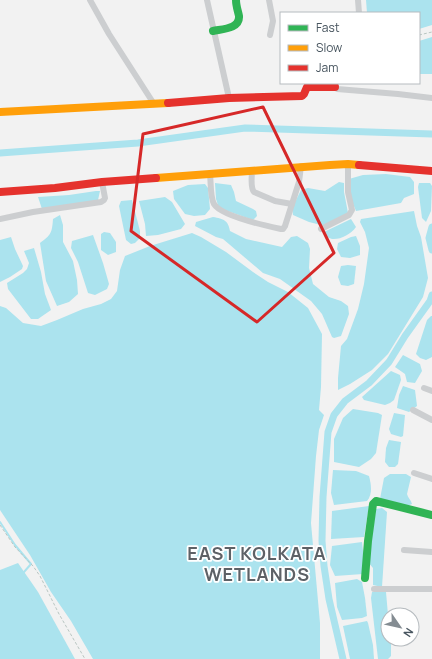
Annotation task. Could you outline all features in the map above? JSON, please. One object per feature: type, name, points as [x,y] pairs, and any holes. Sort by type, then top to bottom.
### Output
[{"type":"street","points":[[90,0],[109,34],[154,104]]},
{"type":"street","points":[[207,0],[229,98]]},
{"type":"street","points":[[213,31],[234,27],[239,22],[240,18],[236,6],[236,0]]},
{"type":"street","points":[[269,0],[273,21],[270,35]]},
{"type":"street","points":[[358,0],[359,12]]},
{"type":"street","points":[[0,112],[178,103],[229,98],[302,96],[307,87],[335,85],[337,89],[432,98]]},
{"type":"street","points":[[321,229],[349,215],[352,210],[348,192],[348,164]]},
{"type":"street","points":[[0,192],[301,166],[348,164],[432,171]]},
{"type":"street","points":[[210,174],[212,197],[214,204],[218,208],[233,216],[281,229],[285,226],[299,182],[301,166]]},
{"type":"street","points":[[252,170],[252,190],[254,192],[275,201],[292,204]]},
{"type":"street","points":[[0,219],[33,212],[101,202],[105,198],[102,182]]},
{"type":"street","points":[[424,388],[432,392]]},
{"type":"street","points":[[413,410],[432,420]]},
{"type":"street","points":[[414,473],[432,479]]},
{"type":"street","points":[[365,578],[373,504],[376,501],[432,515]]},
{"type":"street","points":[[404,550],[432,552]]},
{"type":"street","points":[[374,589],[432,589]]},
{"type":"path","points":[[420,35],[432,32]]},
{"type":"path","points":[[0,525],[15,547],[37,571],[59,614],[85,659]]},
{"type":"highlighted area","points":[[263,107],[334,253],[257,322],[131,231],[143,134]]},
{"type":"water","points":[[366,0],[432,0],[432,25],[420,29],[420,12],[367,12]]},
{"type":"water","points":[[432,37],[432,74],[420,74],[420,41]]},
{"type":"water","points":[[386,174],[410,177],[414,182],[414,194],[404,198],[401,203],[356,211],[349,194],[349,179],[363,175]]},
{"type":"water","points":[[339,182],[344,183],[348,213],[325,226],[309,222],[293,215],[292,208],[301,190],[308,188],[325,191]]},
{"type":"water","points":[[215,183],[231,185],[236,201],[256,211],[257,216],[253,220],[219,208],[216,199]]},
{"type":"water","points":[[419,183],[430,183],[432,186],[431,211],[426,222],[422,218],[418,187]]},
{"type":"water","points":[[205,184],[208,188],[210,209],[205,215],[194,216],[185,214],[174,199],[173,191],[188,185]]},
{"type":"water","points":[[100,191],[98,200],[42,209],[38,197],[69,195]]},
{"type":"water","points":[[165,197],[172,202],[185,224],[181,229],[158,235],[146,236],[145,224],[139,201]]},
{"type":"water","points":[[132,200],[140,231],[140,238],[135,243],[131,244],[126,240],[119,206],[121,201]]},
{"type":"water","points":[[414,211],[421,237],[428,278],[423,297],[388,354],[372,370],[338,390],[341,346],[347,339],[358,309],[364,284],[369,248],[365,232],[360,222],[361,219]]},
{"type":"water","points":[[60,215],[63,225],[63,242],[73,261],[78,294],[69,302],[57,306],[46,281],[40,243],[47,238],[50,233],[53,219]]},
{"type":"water","points":[[213,217],[220,218],[227,222],[230,231],[246,239],[282,247],[291,237],[297,236],[308,243],[310,249],[309,268],[313,284],[329,297],[341,301],[348,306],[349,314],[341,336],[334,338],[332,337],[322,314],[311,301],[280,279],[263,273],[223,239],[195,226],[196,222]]},
{"type":"water","points":[[351,219],[356,227],[348,234],[335,239],[325,236],[324,232]]},
{"type":"water","points":[[104,232],[110,233],[116,242],[116,252],[108,255],[101,250],[101,234]]},
{"type":"water","points":[[192,233],[226,252],[268,282],[288,292],[308,308],[322,334],[319,410],[324,415],[319,430],[311,523],[320,623],[320,659],[93,659],[71,621],[51,592],[30,555],[0,510],[0,306],[6,308],[23,323],[41,326],[83,309],[101,304],[111,299],[117,291],[120,270],[125,256],[150,246]]},
{"type":"water","points":[[93,235],[109,284],[107,289],[95,295],[88,293],[78,262],[71,248],[72,241]]},
{"type":"water","points":[[356,236],[360,246],[360,255],[350,258],[341,257],[337,249],[338,243]]},
{"type":"water","points":[[11,237],[23,266],[22,269],[0,282],[0,240]]},
{"type":"water","points":[[34,248],[41,272],[45,294],[51,310],[38,319],[31,319],[8,289],[7,283],[27,269],[29,263],[24,251]]},
{"type":"water","points":[[341,266],[356,266],[354,284],[348,286],[341,285],[338,277]]},
{"type":"water","points":[[431,316],[432,357],[426,360],[420,358],[416,354],[427,320]]},
{"type":"water","points":[[403,355],[420,364],[422,371],[415,383],[407,382],[405,374],[395,367]]},
{"type":"water","points":[[391,371],[400,375],[401,380],[394,400],[385,405],[364,400],[362,397]]},
{"type":"water","points":[[403,386],[415,390],[417,406],[409,412],[397,408],[399,395]]},
{"type":"water","points":[[353,409],[382,415],[376,453],[371,459],[359,467],[334,462],[334,439],[343,418]]},
{"type":"water","points":[[394,413],[405,415],[403,436],[401,437],[391,434],[389,429]]},
{"type":"water","points":[[389,440],[401,442],[398,464],[395,467],[389,467],[385,462],[386,448]]},
{"type":"water","points":[[333,470],[356,471],[369,476],[371,492],[367,501],[334,505],[331,493]]},
{"type":"water","points":[[390,474],[406,474],[411,477],[407,494],[412,504],[407,506],[380,499],[384,478]]},
{"type":"water","points":[[369,506],[364,537],[331,539],[332,511]]},
{"type":"water","points":[[382,508],[387,512],[382,587],[373,585],[373,568],[368,562],[376,509]]},
{"type":"water","points":[[362,542],[364,559],[363,574],[335,576],[330,565],[332,546]]},
{"type":"water","points":[[18,563],[38,592],[75,659],[0,659],[0,570]]},
{"type":"water","points":[[357,579],[362,582],[367,616],[342,620],[337,607],[335,583]]},
{"type":"water","points":[[372,592],[386,592],[387,607],[380,607],[380,647],[391,647],[391,656],[388,659],[378,659],[371,598]]},
{"type":"water","points":[[367,621],[373,645],[374,659],[350,659],[343,626]]},
{"type":"waterway","points":[[0,153],[138,143],[245,128],[432,134]]},
{"type":"waterway","points":[[432,227],[429,238],[432,250]]},
{"type":"waterway","points":[[343,659],[329,599],[322,541],[323,497],[328,432],[334,415],[345,401],[369,383],[389,362],[405,336],[430,301],[432,295]]},
{"type":"waterway","points":[[0,522],[15,545],[31,564],[24,572]]},
{"type":"traffic: fast","points":[[213,31],[230,28],[237,24],[239,16],[236,0]]},
{"type":"traffic: fast","points":[[365,578],[373,504],[376,501],[432,515]]},
{"type":"traffic: slow","points":[[0,112],[168,103]]},
{"type":"traffic: slow","points":[[156,178],[330,165],[359,165]]},
{"type":"traffic: jam","points":[[168,103],[229,98],[302,96],[307,87],[335,87]]},
{"type":"traffic: jam","points":[[359,165],[432,171]]},
{"type":"traffic: jam","points":[[0,192],[156,178]]},
{"type":"district","name":"EAST KOLKATA WETLANDS","points":[[257,563]]}]
